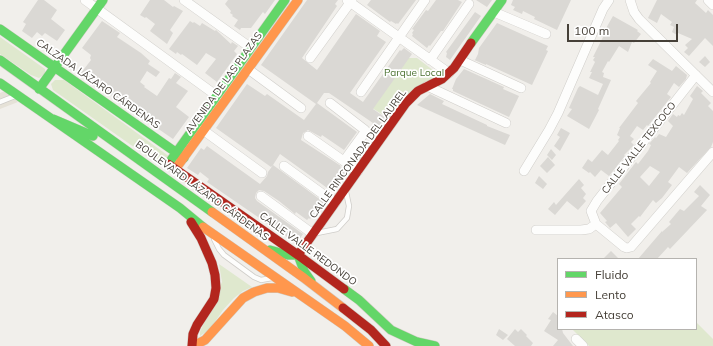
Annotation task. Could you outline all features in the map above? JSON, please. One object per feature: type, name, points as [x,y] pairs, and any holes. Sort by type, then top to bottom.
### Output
[{"type":"main road","points":[[39,89],[103,0]]},
{"type":"main road","name":"AVENIDA DE LAS PLAZAS","points":[[164,177],[180,155],[217,96],[285,0]]},
{"type":"main road","name":"AVENIDA DE LAS PLAZAS","points":[[180,155],[204,130],[298,0]]},
{"type":"main road","name":"CALLE RINCONADA DEL LAUREL","points":[[298,255],[406,103],[418,90],[449,73],[460,60],[502,0]]},
{"type":"main road","name":"CALZADA LÁZARO CÁRDENAS","points":[[0,29],[180,155]]},
{"type":"main road","name":"BOULEVARD LÁZARO CÁRDENAS","points":[[0,60],[320,290],[371,330],[386,346]]},
{"type":"main road","points":[[1,85],[53,119],[180,208],[211,233],[345,326],[370,346]]},
{"type":"main road","points":[[53,119],[121,147]]},
{"type":"main road","name":"CALLE VALLE REDONDO","points":[[172,167],[298,255],[359,300],[391,330],[417,342],[435,346]]},
{"type":"main road","points":[[180,208],[193,224],[201,238],[212,262],[215,275],[216,288],[214,299],[197,324],[193,334],[192,346],[205,340],[234,306],[243,298],[254,292],[267,288],[278,288],[301,295]]},
{"type":"main road","points":[[256,244],[274,252],[298,255],[304,271],[320,290]]},
{"type":"street","points":[[85,0],[217,96]]},
{"type":"street","points":[[184,0],[250,48]]},
{"type":"street","points":[[361,92],[425,0]]},
{"type":"street","points":[[524,171],[558,113],[603,9],[609,0]]},
{"type":"street","points":[[630,0],[634,12],[639,19],[713,92]]},
{"type":"street","points":[[708,0],[713,5]]},
{"type":"street","points":[[310,58],[350,1],[449,73]]},
{"type":"street","points":[[430,60],[469,4]]},
{"type":"street","points":[[494,12],[546,34]]},
{"type":"street","points":[[460,60],[521,88]]},
{"type":"street","points":[[248,69],[301,108]]},
{"type":"street","name":"CALLE VALLE TEXCOCO","points":[[596,224],[591,211],[597,201],[696,75]]},
{"type":"street","points":[[427,86],[506,123]]},
{"type":"street","points":[[330,103],[365,130],[344,161]]},
{"type":"street","points":[[204,130],[262,173]]},
{"type":"street","points":[[308,136],[358,171]]},
{"type":"street","points":[[536,230],[581,230],[588,229],[596,224],[624,247],[627,248],[634,245],[713,152]]},
{"type":"street","points":[[284,166],[335,203]]},
{"type":"street","points":[[261,196],[313,234]]},
{"type":"street","points":[[576,339],[583,346]]},
{"type":"lane","points":[[0,102],[17,95]]},
{"type":"lane","points":[[313,234],[337,229],[347,218],[349,206],[346,188]]},
{"type":"shaded area","points":[[5,91],[18,102],[0,109],[0,93]]},
{"type":"green space","points":[[0,37],[45,69],[45,74],[39,78],[31,75],[0,54]]},
{"type":"green space","name":"Parque Local","points":[[408,58],[417,58],[438,74],[388,118],[372,108]]},
{"type":"green space","points":[[55,80],[64,80],[170,157],[163,166],[158,164],[53,90],[51,84]]},
{"type":"green space","points":[[219,264],[252,287],[243,291],[234,298],[223,310],[210,329],[200,336],[200,332],[222,282]]},
{"type":"green space","points":[[697,323],[713,339],[713,346],[589,346],[573,330],[697,330]]},
{"type":"building","points":[[38,0],[44,0],[57,10],[51,19],[65,30],[57,41],[45,33],[42,36],[37,32],[32,38],[22,31],[26,24],[23,22]]},
{"type":"building","points":[[150,0],[164,0],[173,7],[174,6],[183,11],[170,30],[173,33],[167,44],[150,31],[155,24],[146,17],[145,18],[140,15]]},
{"type":"building","points":[[228,0],[275,0],[265,14],[263,12],[251,28],[241,28],[240,30],[234,26],[238,20],[232,16],[233,15],[230,13],[231,11],[225,4]]},
{"type":"building","points":[[307,0],[338,0],[335,4],[337,6],[302,58],[317,70],[356,14],[380,31],[377,36],[386,42],[350,93],[363,102],[400,50],[401,51],[404,48],[412,54],[373,109],[386,118],[377,130],[371,126],[373,123],[329,93],[324,93],[317,103],[357,132],[344,150],[322,135],[321,137],[308,130],[303,133],[301,140],[341,166],[340,167],[346,174],[341,181],[338,179],[330,190],[280,154],[271,167],[216,128],[247,84],[265,96],[267,94],[304,120],[316,104],[261,65]]},
{"type":"building","points":[[371,0],[416,0],[398,24],[396,24],[391,21],[390,22],[367,5]]},
{"type":"building","points":[[436,0],[458,0],[462,2],[443,31],[441,31],[427,48],[412,36],[414,30],[412,29],[426,10],[428,11]]},
{"type":"building","points":[[476,0],[492,0],[487,7]]},
{"type":"building","points":[[513,0],[571,0],[557,30],[534,19],[535,17],[523,11],[522,14],[513,10],[515,7],[511,5]]},
{"type":"building","points":[[657,0],[697,0],[695,3],[706,13],[708,10],[713,15],[713,46],[705,38],[689,56],[684,52],[688,48],[685,45],[692,39],[672,32],[674,27],[670,25],[672,22],[661,14],[657,23],[648,18]]},
{"type":"building","points":[[475,12],[481,16],[450,60],[446,57],[446,52]]},
{"type":"building","points":[[613,16],[638,30],[637,31],[641,34],[634,43],[632,42],[628,52],[619,46],[609,62],[608,61],[602,72],[604,73],[603,77],[611,80],[598,109],[599,110],[589,129],[567,116],[572,109],[569,108],[580,86],[598,95],[603,84],[589,78],[592,72],[590,72],[595,62],[593,60],[595,57],[593,57],[603,37],[601,37]]},
{"type":"building","points":[[102,21],[120,33],[117,37],[141,53],[150,61],[148,64],[160,72],[156,77],[147,71],[140,82],[145,86],[144,87],[157,96],[169,78],[171,79],[175,73],[181,77],[176,83],[188,91],[176,107],[189,117],[173,139],[157,128],[160,122],[149,114],[147,117],[134,108],[133,111],[81,73],[91,60],[91,55],[82,48]]},
{"type":"building","points":[[190,21],[200,26],[202,23],[215,31],[216,30],[231,44],[232,42],[238,46],[234,51],[237,54],[217,82],[205,73],[216,59],[206,53],[197,65],[182,54],[181,55],[177,52],[176,54],[169,49]]},
{"type":"building","points":[[497,23],[548,46],[546,50],[548,51],[532,85],[472,59],[475,60],[479,48]]},
{"type":"building","points":[[705,56],[710,62],[705,67],[699,62]]},
{"type":"building","points":[[653,59],[672,71],[676,66],[687,75],[686,79],[679,87],[674,83],[667,94],[671,97],[648,126],[647,125],[643,130],[637,126],[630,136],[634,139],[631,142],[634,145],[624,155],[625,156],[609,176],[601,170],[595,177],[590,172],[589,173],[582,168],[588,159],[592,162],[602,150],[608,155],[619,141],[618,140],[620,137],[617,135],[619,128],[638,103],[636,101],[651,83],[650,82],[657,71],[648,65]]},
{"type":"building","points":[[464,69],[504,87],[503,89],[519,96],[509,117],[453,91],[452,89],[456,79]]},
{"type":"building","points":[[697,86],[703,91],[701,93],[711,103],[708,106],[713,111],[713,142],[711,147],[687,173],[679,167],[668,182],[672,185],[662,198],[656,203],[653,200],[640,217],[639,216],[631,224],[636,229],[628,237],[616,223],[610,228],[605,222],[607,221],[600,213],[622,187],[619,184],[636,162],[638,164],[648,151],[651,145],[649,144],[655,137],[656,138],[659,134],[666,137],[673,126],[668,121],[673,114],[677,117],[682,113],[684,115],[693,99],[690,96]],"holes":[[[650,166],[660,172],[649,186],[640,177]]]},
{"type":"building","points":[[430,94],[444,101],[442,104],[487,126],[510,135],[505,145],[417,105]]},
{"type":"building","points":[[561,128],[570,133],[560,151],[554,146],[560,137],[557,135]]},
{"type":"building","points":[[207,146],[260,184],[267,176],[273,165],[325,203],[318,213],[315,211],[310,219],[309,218],[307,220],[296,212],[295,214],[264,191],[259,190],[256,193],[255,198],[257,201],[303,234],[296,244],[277,229],[207,182],[209,179],[200,172],[198,175],[187,168],[201,148],[204,150]]},
{"type":"building","points":[[551,149],[556,155],[552,160],[547,155]]},
{"type":"building","points":[[548,157],[555,165],[547,173],[540,166]]},
{"type":"building","points":[[539,176],[547,184],[543,189],[535,183]]},
{"type":"building","points":[[579,179],[584,185],[581,188],[586,194],[583,198],[586,201],[578,210],[567,201],[555,215],[548,209],[554,202],[556,205]]},
{"type":"building","points":[[700,185],[710,195],[701,206],[707,210],[670,249],[668,247],[658,258],[639,258],[662,231],[671,224],[669,222],[680,209],[684,211],[699,196],[694,192]]},
{"type":"building","points":[[611,251],[618,258],[604,258]]},
{"type":"building","points":[[553,312],[557,315],[557,330],[562,330],[573,346],[553,346],[558,340],[544,331],[551,320],[548,319]]},
{"type":"building","points":[[499,329],[508,335],[503,340],[496,335]]},
{"type":"building","points":[[515,329],[518,332],[521,329],[527,335],[526,336],[533,343],[531,346],[515,346],[507,339]]},
{"type":"traffic: fast","points":[[39,89],[103,0]]},
{"type":"traffic: fast","points":[[171,160],[285,0]]},
{"type":"traffic: fast","points":[[471,43],[502,0]]},
{"type":"traffic: fast","points":[[0,29],[184,158]]},
{"type":"traffic: fast","points":[[0,60],[212,212]]},
{"type":"traffic: fast","points":[[0,83],[180,208],[203,227]]},
{"type":"traffic: fast","points":[[53,119],[93,136]]},
{"type":"traffic: fast","points":[[270,250],[288,255],[298,255],[304,271],[311,281]]},
{"type":"traffic: fast","points":[[344,289],[359,300],[391,330],[417,342],[435,346]]},
{"type":"traffic: slow","points":[[179,164],[298,0]]},
{"type":"traffic: slow","points":[[212,212],[343,308]]},
{"type":"traffic: slow","points":[[203,227],[345,326],[369,346]]},
{"type":"traffic: slow","points":[[193,346],[205,340],[243,298],[254,292],[267,288],[278,288],[292,292]]},
{"type":"traffic: jam","points":[[298,255],[406,103],[418,91],[442,79],[454,68],[471,43]]},
{"type":"traffic: jam","points":[[168,164],[344,289]]},
{"type":"traffic: jam","points":[[191,222],[201,238],[212,263],[216,288],[214,299],[197,325],[193,334],[192,346]]},
{"type":"traffic: jam","points":[[343,308],[371,330],[386,346]]}]
